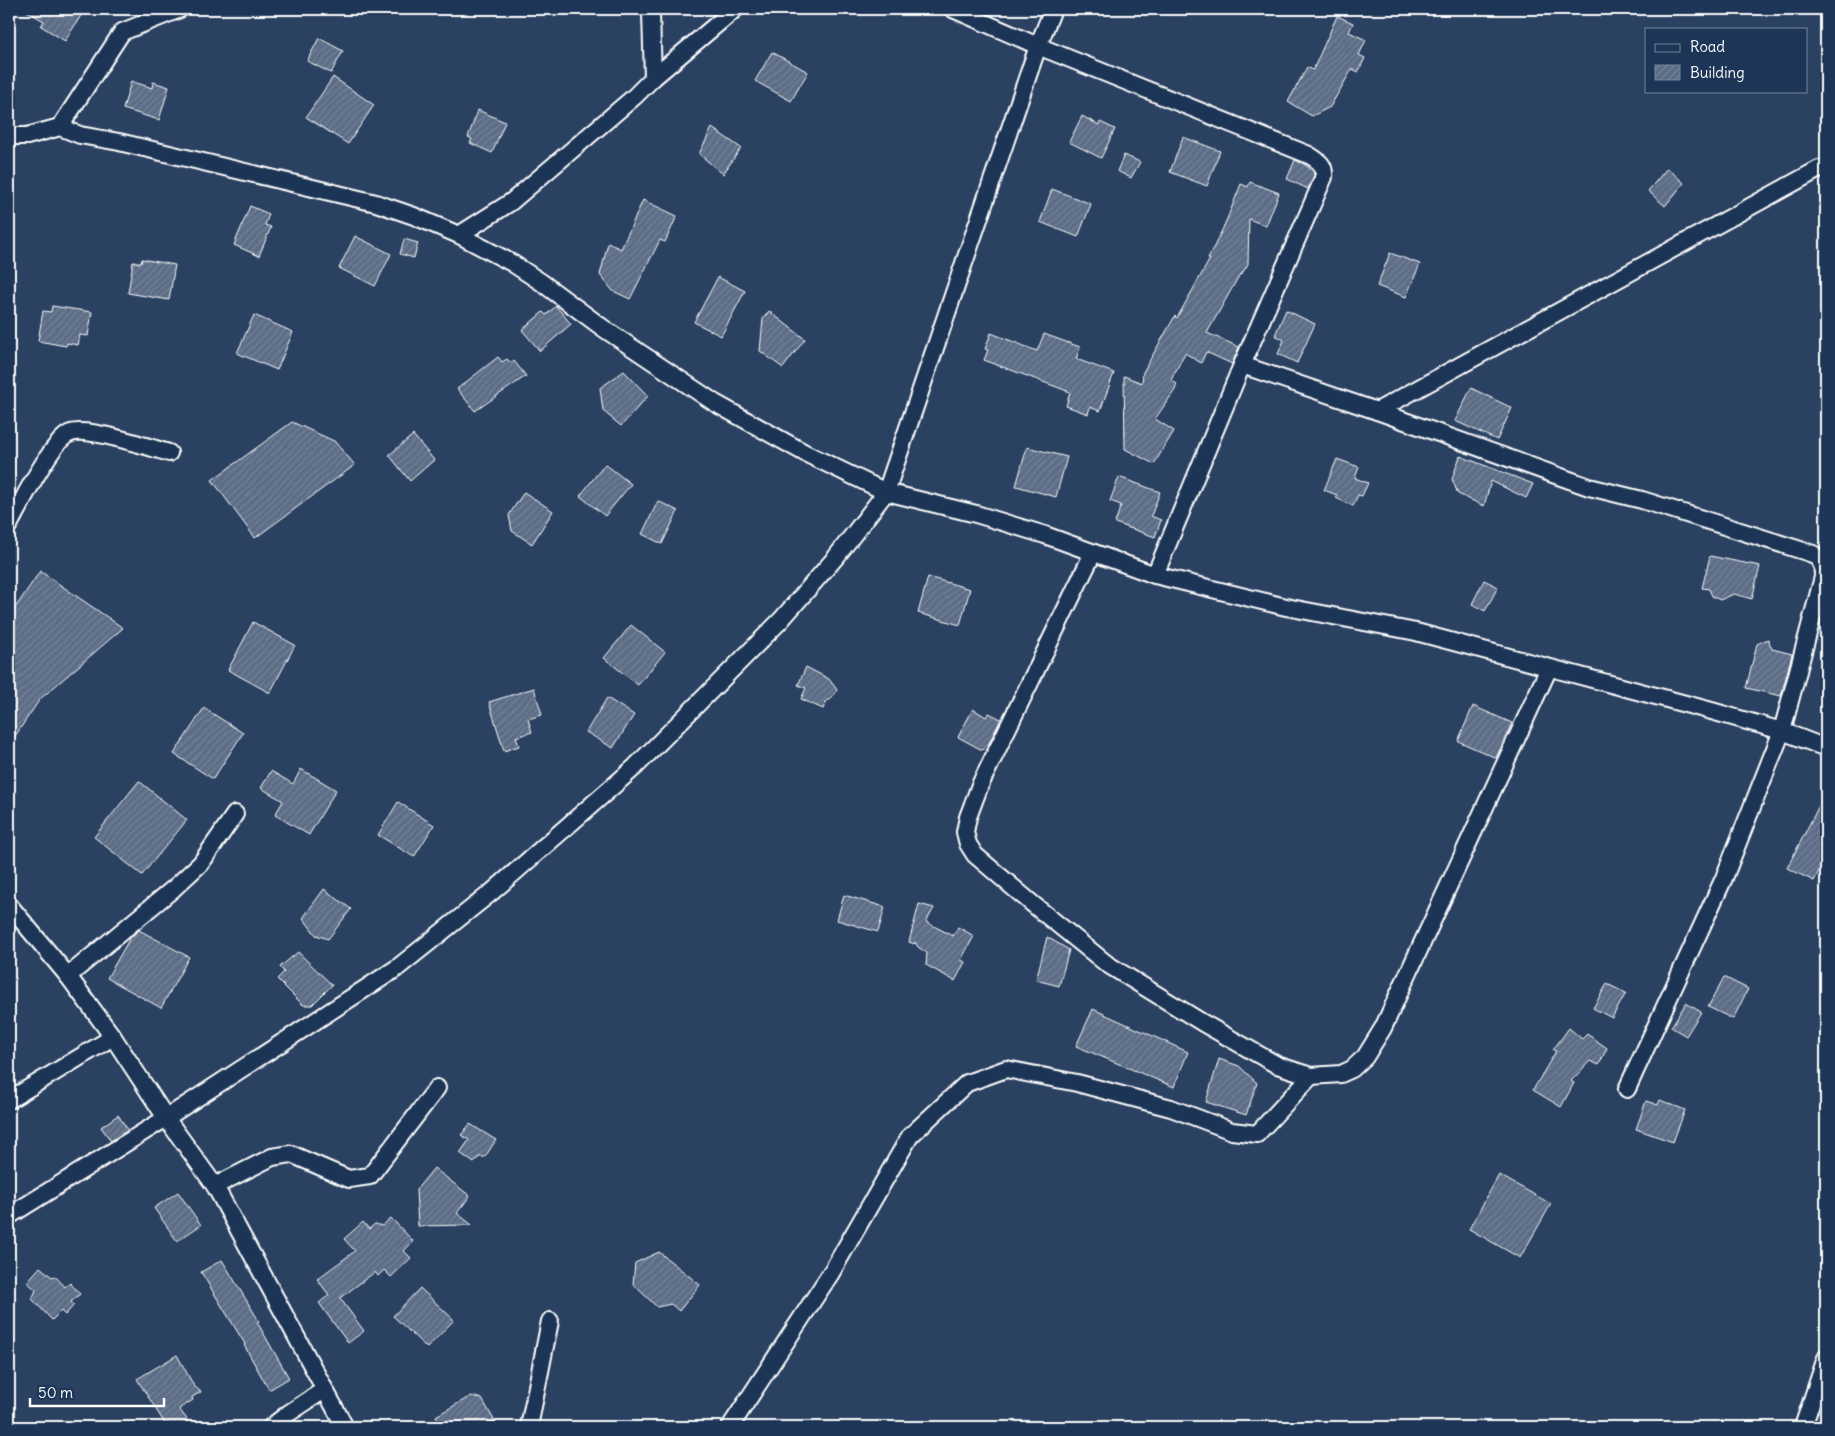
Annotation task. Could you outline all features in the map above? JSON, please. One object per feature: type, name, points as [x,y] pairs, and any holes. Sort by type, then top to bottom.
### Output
[{"type":"street","points":[[60,127],[122,32],[180,9]]},
{"type":"street","points":[[459,235],[511,202],[634,97],[652,78],[735,9]]},
{"type":"street","points":[[953,9],[1038,46],[1309,155],[1322,164],[1325,170],[1324,177],[1155,574]]},
{"type":"street","points":[[9,1216],[166,1118],[397,968],[492,892],[635,767],[781,620],[836,557],[886,492],[1038,46],[1053,9]]},
{"type":"street","points":[[651,14],[652,78]]},
{"type":"street","points":[[9,136],[27,136],[60,127],[80,135],[119,142],[376,203],[414,216],[459,235],[512,263],[603,328],[715,403],[805,453],[886,492],[976,514],[1045,535],[1155,574],[1286,607],[1416,632],[1782,731],[1826,748]]},
{"type":"street","points":[[1377,412],[1819,169]]},
{"type":"street","points":[[1242,366],[1377,412],[1534,469],[1589,487],[1651,503],[1813,554],[1823,566],[1824,577],[1782,731],[1724,878],[1627,1089]]},
{"type":"street","points":[[9,525],[51,453],[60,441],[70,433],[92,432],[169,453]]},
{"type":"street","points":[[1093,553],[980,785],[968,817],[965,832],[968,844],[975,855],[1106,964],[1277,1065],[1312,1076],[1341,1074],[1352,1069],[1365,1056],[1383,1028],[1549,668]]},
{"type":"street","points":[[68,976],[201,863],[235,814]]},
{"type":"street","points":[[9,905],[68,976],[113,1037],[166,1118],[216,1186],[345,1427]]},
{"type":"street","points":[[9,1100],[113,1037]]},
{"type":"street","points":[[730,1427],[831,1273],[910,1136],[967,1083],[1006,1069],[1077,1083],[1171,1108],[1232,1131],[1257,1134],[1312,1076]]},
{"type":"street","points":[[216,1186],[272,1157],[291,1154],[349,1179],[370,1176],[437,1088]]},
{"type":"street","points":[[529,1427],[550,1321]]},
{"type":"street","points":[[1803,1427],[1826,1358]]},
{"type":"street","points":[[271,1427],[324,1390]]},
{"type":"building","points":[[23,9],[85,9],[65,41],[41,26],[44,21]]},
{"type":"building","points":[[1337,16],[1353,23],[1349,32],[1366,40],[1359,55],[1365,58],[1358,72],[1352,69],[1330,107],[1312,116],[1288,102],[1307,67],[1313,70]]},
{"type":"building","points":[[319,38],[343,51],[331,73],[307,61]]},
{"type":"building","points":[[772,52],[808,72],[791,101],[755,81]]},
{"type":"building","points":[[333,77],[374,105],[348,144],[306,117]]},
{"type":"building","points":[[131,81],[152,88],[153,82],[169,87],[159,120],[123,109]]},
{"type":"building","points":[[478,110],[505,122],[492,153],[470,143],[472,139],[468,137]]},
{"type":"building","points":[[1082,116],[1099,125],[1100,122],[1115,129],[1101,158],[1069,142]]},
{"type":"building","points":[[712,128],[741,148],[723,174],[699,154]]},
{"type":"building","points":[[1183,137],[1220,151],[1207,186],[1170,172]]},
{"type":"building","points":[[1124,155],[1140,162],[1131,178],[1117,171]]},
{"type":"building","points":[[1295,160],[1313,171],[1314,175],[1308,189],[1287,179]]},
{"type":"building","points":[[1667,168],[1684,183],[1665,206],[1648,191]]},
{"type":"building","points":[[1250,182],[1279,193],[1266,226],[1249,219],[1248,264],[1240,274],[1207,333],[1239,347],[1232,364],[1206,352],[1201,363],[1185,353],[1171,380],[1177,384],[1175,390],[1155,419],[1174,431],[1154,464],[1125,449],[1124,376],[1142,383],[1143,372],[1175,316],[1177,318],[1210,259],[1208,259],[1241,184],[1248,187]]},
{"type":"building","points":[[1052,189],[1091,204],[1078,237],[1040,222]]},
{"type":"building","points":[[643,200],[677,216],[665,242],[660,240],[630,299],[613,291],[600,275],[608,243],[621,249]]},
{"type":"building","points":[[250,206],[269,214],[265,225],[271,227],[259,256],[234,245]]},
{"type":"building","points":[[355,236],[391,254],[375,286],[339,268]]},
{"type":"building","points":[[404,239],[418,243],[414,258],[400,254]]},
{"type":"building","points":[[1390,253],[1420,264],[1406,297],[1377,286]]},
{"type":"building","points":[[142,259],[175,265],[169,300],[128,293],[133,262],[141,263]]},
{"type":"building","points":[[718,277],[745,291],[721,336],[694,322]]},
{"type":"building","points":[[52,306],[92,312],[88,336],[80,335],[78,345],[67,343],[66,346],[38,341],[43,311],[51,312]]},
{"type":"building","points":[[556,306],[571,324],[540,351],[522,330],[543,312],[546,315]]},
{"type":"building","points":[[1286,310],[1315,324],[1297,363],[1278,354],[1284,340],[1275,335]]},
{"type":"building","points":[[769,311],[805,339],[783,368],[760,351],[763,319]]},
{"type":"building","points":[[254,315],[293,332],[277,370],[237,353]]},
{"type":"building","points":[[991,333],[1037,351],[1044,334],[1080,347],[1076,359],[1114,373],[1100,411],[1090,407],[1088,414],[1066,406],[1070,392],[984,360],[988,350],[985,349]]},
{"type":"building","points":[[498,357],[502,362],[507,359],[511,363],[514,361],[526,376],[475,411],[457,389]]},
{"type":"building","points":[[624,371],[648,396],[621,426],[603,411],[600,388]]},
{"type":"building","points":[[1471,388],[1512,408],[1497,440],[1455,421]]},
{"type":"building","points":[[292,422],[334,441],[355,465],[255,538],[212,480]]},
{"type":"building","points":[[413,435],[434,460],[410,481],[389,455]]},
{"type":"building","points":[[1027,447],[1067,457],[1056,497],[1016,486]]},
{"type":"building","points":[[1460,456],[1533,484],[1526,498],[1491,481],[1484,506],[1458,494],[1452,479]]},
{"type":"building","points":[[1337,459],[1359,467],[1355,478],[1368,483],[1362,496],[1358,495],[1353,506],[1336,498],[1337,495],[1324,490]]},
{"type":"building","points":[[605,464],[631,484],[605,516],[580,496]]},
{"type":"building","points":[[1119,477],[1160,492],[1151,516],[1161,520],[1155,537],[1115,523],[1121,505],[1110,501]]},
{"type":"building","points":[[524,492],[553,511],[532,544],[512,531],[509,515]]},
{"type":"building","points":[[658,501],[678,511],[662,544],[642,534]]},
{"type":"building","points":[[1710,556],[1760,566],[1752,599],[1734,594],[1720,600],[1712,596],[1709,589],[1702,588]]},
{"type":"building","points":[[40,571],[123,628],[40,699],[9,745],[9,617]]},
{"type":"building","points":[[928,577],[970,589],[960,625],[918,613]]},
{"type":"building","points":[[1484,580],[1498,587],[1485,611],[1472,604]]},
{"type":"building","points":[[253,622],[295,645],[270,693],[228,670]]},
{"type":"building","points":[[631,625],[665,652],[638,685],[604,658]]},
{"type":"building","points":[[1768,639],[1772,649],[1792,654],[1781,696],[1746,688],[1757,644]]},
{"type":"building","points":[[806,667],[829,679],[837,690],[830,700],[827,700],[823,709],[801,699],[806,688],[798,685]]},
{"type":"building","points":[[534,688],[542,715],[528,719],[532,732],[516,737],[519,746],[504,751],[489,702]]},
{"type":"building","points":[[607,698],[634,715],[613,748],[586,732]]},
{"type":"building","points":[[1473,706],[1512,723],[1496,758],[1458,741]]},
{"type":"building","points":[[204,708],[243,733],[213,779],[174,754]]},
{"type":"building","points":[[973,709],[986,717],[989,713],[1001,719],[989,743],[982,750],[958,737]]},
{"type":"building","points":[[301,769],[336,790],[309,835],[275,815],[283,801],[261,788],[271,771],[293,784]]},
{"type":"building","points":[[139,781],[187,820],[142,875],[94,837]]},
{"type":"building","points":[[1826,792],[1826,856],[1814,881],[1787,868]]},
{"type":"building","points":[[398,802],[434,825],[414,857],[378,835]]},
{"type":"building","points":[[324,889],[351,909],[328,939],[316,935],[303,918]]},
{"type":"building","points":[[844,895],[885,907],[878,932],[837,920]]},
{"type":"building","points":[[919,904],[934,908],[926,922],[953,936],[958,927],[974,936],[961,960],[965,962],[955,981],[926,965],[927,953],[918,947],[915,942],[914,944],[909,942]]},
{"type":"building","points":[[139,930],[189,957],[161,1008],[107,978],[130,938]]},
{"type":"building","points":[[1047,937],[1069,950],[1059,986],[1036,980]]},
{"type":"building","points":[[298,952],[332,985],[312,1005],[303,1005],[277,979],[284,972],[280,967]]},
{"type":"building","points":[[1724,977],[1748,989],[1733,1019],[1708,1007]]},
{"type":"building","points":[[1607,984],[1626,993],[1612,1018],[1593,1008]]},
{"type":"building","points":[[1686,1003],[1701,1012],[1686,1036],[1671,1027]]},
{"type":"building","points":[[1093,1009],[1188,1052],[1174,1087],[1076,1046]]},
{"type":"building","points":[[1569,1028],[1582,1039],[1587,1034],[1607,1048],[1599,1065],[1590,1061],[1571,1081],[1574,1083],[1561,1107],[1533,1090],[1556,1051],[1553,1050]]},
{"type":"building","points":[[1219,1059],[1239,1066],[1257,1083],[1246,1115],[1206,1102]]},
{"type":"building","points":[[1660,1100],[1685,1110],[1673,1142],[1636,1129],[1646,1101],[1658,1105]]},
{"type":"building","points":[[118,1115],[128,1130],[111,1141],[101,1127]]},
{"type":"building","points":[[470,1124],[496,1140],[485,1157],[479,1157],[474,1163],[460,1153],[469,1140],[461,1135]]},
{"type":"building","points":[[434,1168],[470,1196],[457,1213],[472,1225],[418,1226],[416,1190]]},
{"type":"building","points":[[1499,1175],[1551,1204],[1520,1258],[1469,1229]]},
{"type":"building","points":[[178,1192],[201,1225],[177,1241],[154,1208]]},
{"type":"building","points":[[391,1218],[413,1241],[404,1251],[411,1258],[391,1277],[384,1270],[378,1276],[375,1272],[340,1298],[364,1331],[348,1343],[319,1303],[329,1295],[317,1279],[355,1251],[344,1239],[363,1222],[369,1229],[375,1224],[382,1226]]},
{"type":"building","points":[[659,1252],[700,1285],[679,1311],[671,1304],[657,1307],[633,1284],[635,1263]]},
{"type":"building","points":[[222,1260],[259,1321],[257,1322],[289,1378],[269,1390],[245,1344],[201,1272]]},
{"type":"building","points":[[40,1267],[52,1277],[55,1276],[65,1287],[70,1283],[80,1294],[71,1302],[74,1305],[65,1315],[61,1311],[52,1320],[32,1299],[36,1290],[27,1282]]},
{"type":"building","points":[[420,1288],[454,1320],[427,1348],[393,1316]]},
{"type":"building","points":[[177,1355],[194,1386],[201,1392],[192,1397],[193,1400],[179,1409],[193,1427],[167,1427],[137,1379]]},
{"type":"building","points":[[471,1396],[482,1399],[498,1427],[442,1427],[436,1416]]}]
